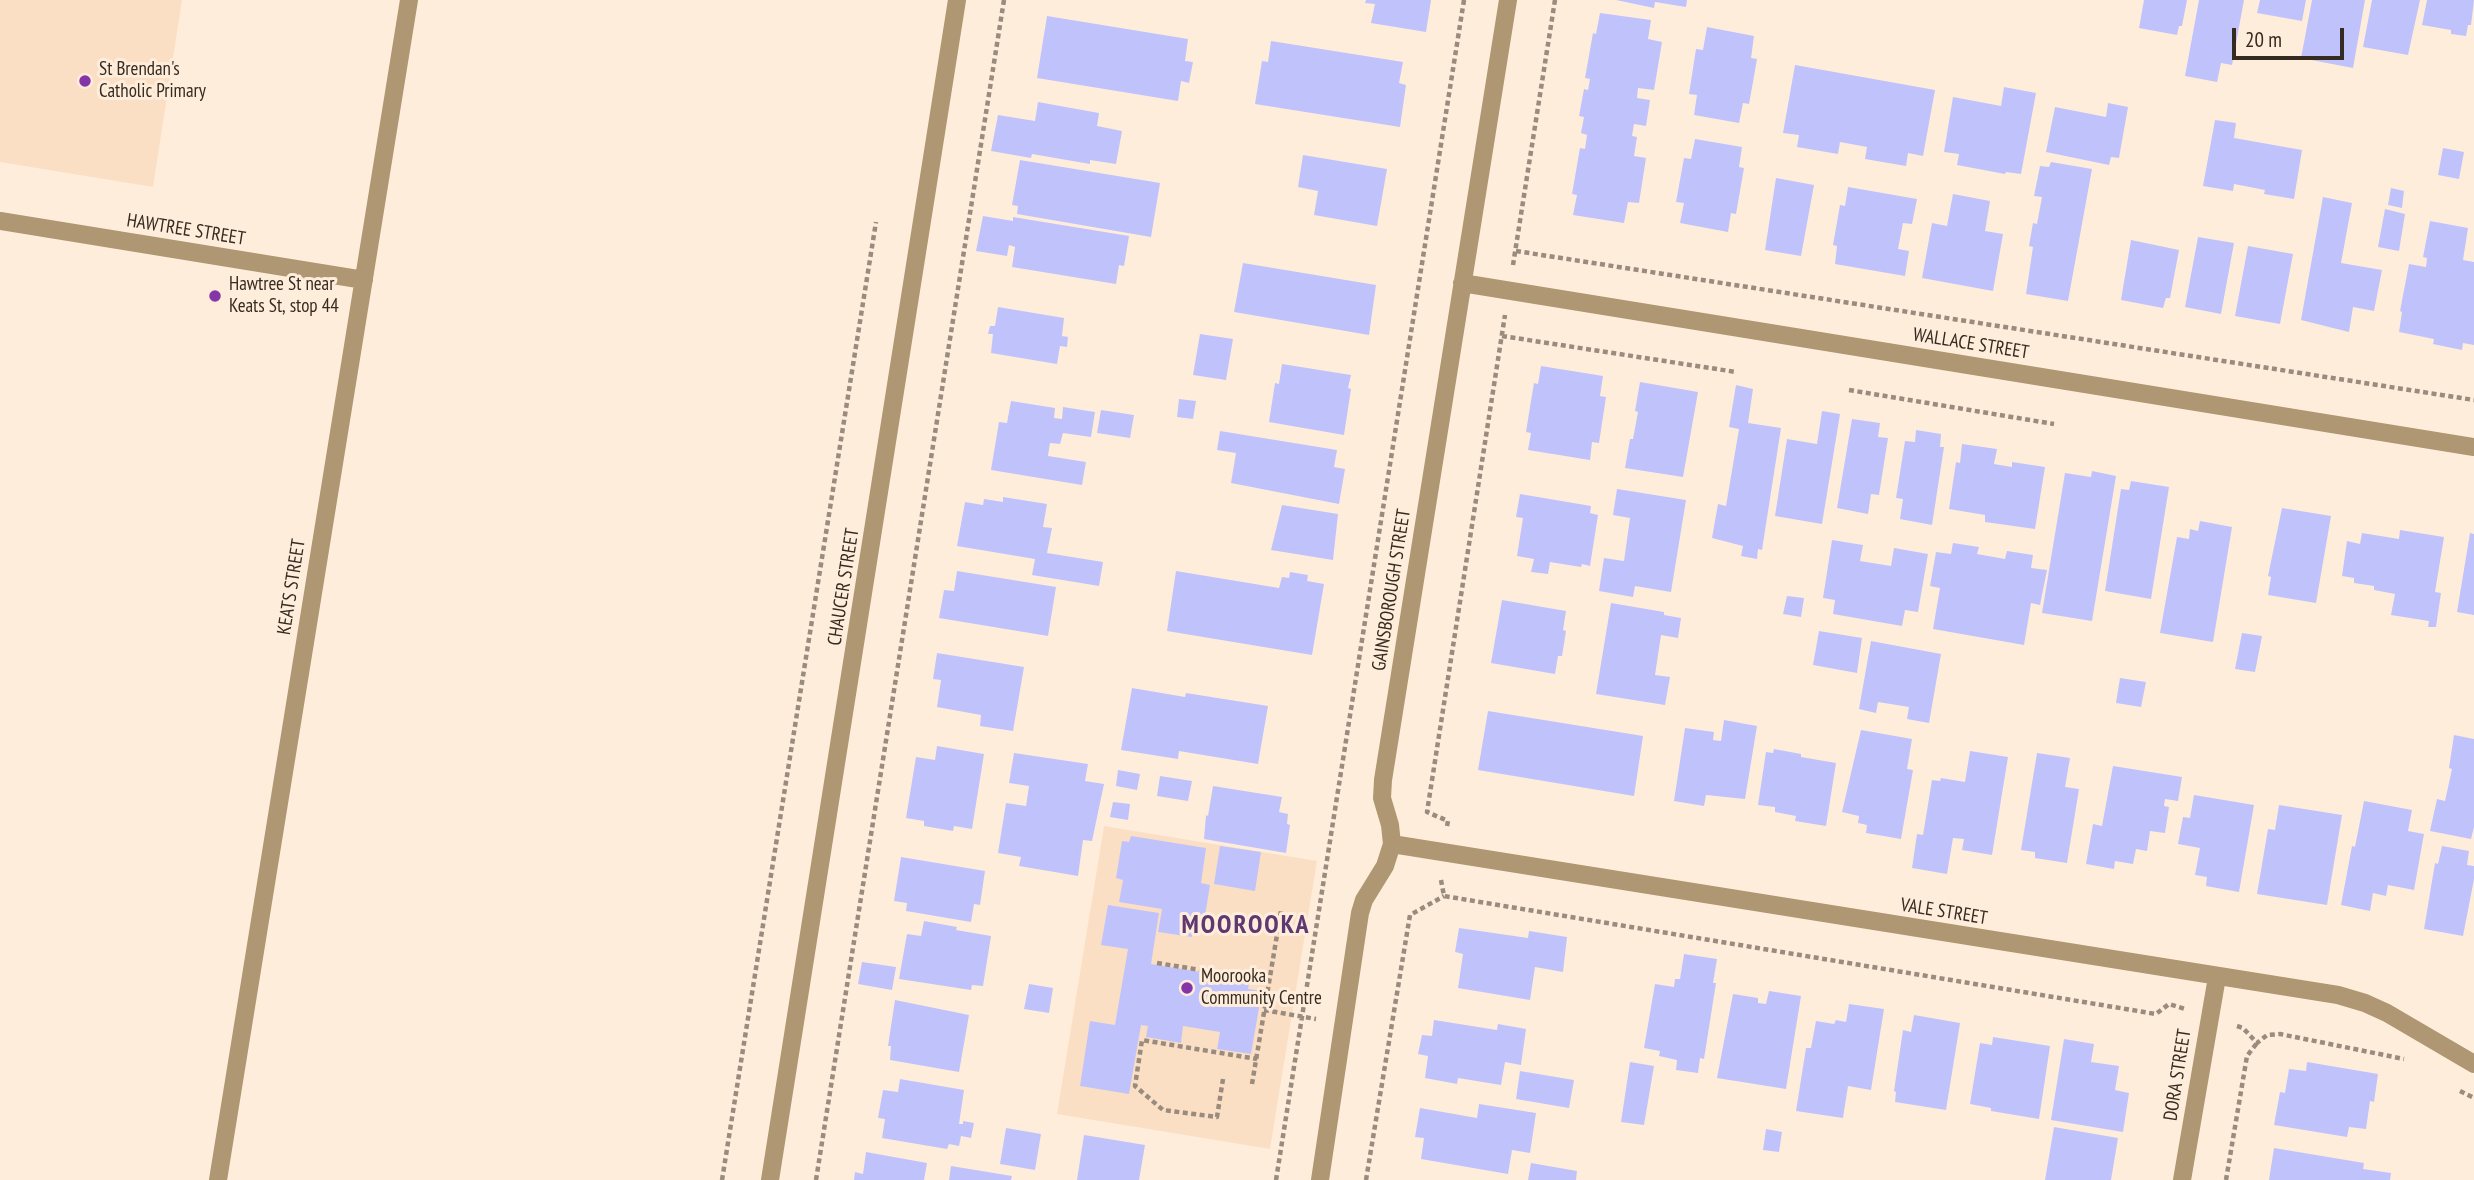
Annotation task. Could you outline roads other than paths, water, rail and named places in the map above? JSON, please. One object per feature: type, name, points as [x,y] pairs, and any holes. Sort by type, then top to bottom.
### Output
[{"type":"street","name":"KEATS STREET","points":[[218,1180],[409,0]]},
{"type":"street","name":"CHAUCER STREET","points":[[770,1180],[957,0]]},
{"type":"street","name":"GAINSBOROUGH STREET","points":[[1392,844],[1382,798],[1383,780],[1508,0]]},
{"type":"street","name":"HAWTREE STREET","points":[[0,221],[365,280]]},
{"type":"street","name":"WALLACE STREET","points":[[1462,283],[2474,447]]},
{"type":"street","name":"VALE STREET","points":[[1392,844],[2339,995],[2386,1013],[2474,1064]]},
{"type":"street","points":[[1320,1180],[1360,913],[1364,900],[1385,866],[1392,844]]},
{"type":"street","name":"DORA STREET","points":[[2182,1180],[2217,977]]},
{"type":"place","name":"St Brendan's Catholic Primary","points":[[85,81]]},
{"type":"place","name":"Hawtree St near Keats St, stop 44","points":[[215,296]]},
{"type":"place","name":"Moorooka Community Centre","points":[[1187,988]]},
{"type":"district","name":"MOOROOKA","points":[[1246,926]]}]
